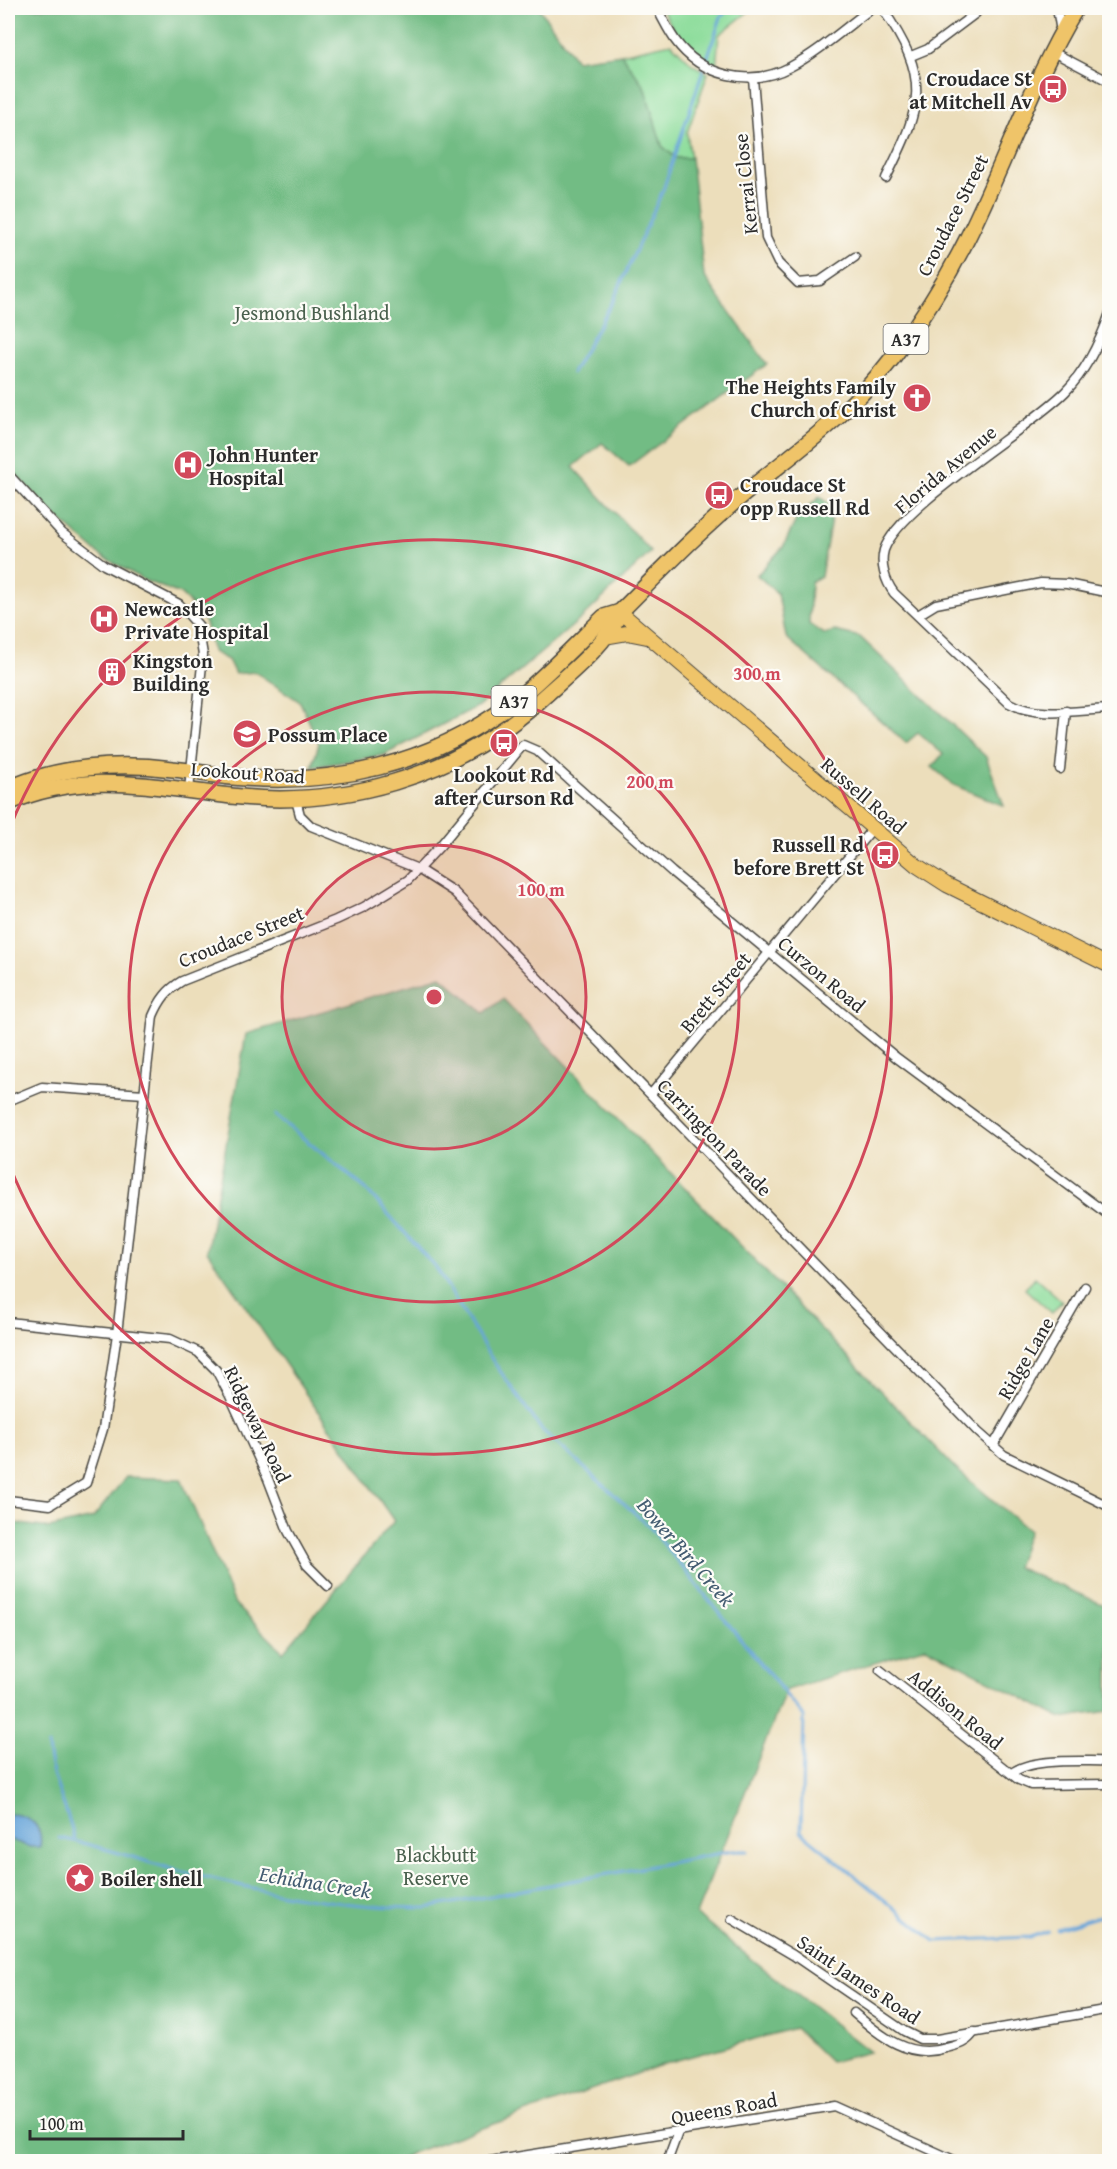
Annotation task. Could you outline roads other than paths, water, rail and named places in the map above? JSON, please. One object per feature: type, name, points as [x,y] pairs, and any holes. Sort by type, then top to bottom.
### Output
[{"type":"highway","name":"Croudace Street","points":[[620,612],[736,501],[834,423],[868,388],[895,355],[966,242],[1051,51],[1076,8]]},
{"type":"highway","name":"Lookout Road","points":[[8,803],[56,787],[90,782],[132,782],[296,800],[353,794],[439,767],[473,750],[525,713],[613,628],[620,612]]},
{"type":"highway","name":"Lookout Road","points":[[8,789],[51,774],[133,765],[270,780],[311,780],[362,772],[438,748],[472,729],[512,703],[604,617],[620,612]]},
{"type":"main road","name":"Russell Road","points":[[620,612],[936,879],[1110,966]]},
{"type":"main road","points":[[604,637],[627,633],[649,638]]},
{"type":"street","points":[[657,8],[675,40],[696,62],[724,75],[753,78],[792,67],[872,8]]},
{"type":"street","points":[[882,8],[911,56],[916,87],[914,119],[885,178]]},
{"type":"street","points":[[1058,8],[1061,33]]},
{"type":"street","points":[[911,56],[928,49],[976,12]]},
{"type":"street","points":[[1051,51],[1110,82]]},
{"type":"street","name":"Kerrai Close","points":[[753,78],[762,211],[771,252],[798,283],[820,281],[855,257]]},
{"type":"street","name":"Florida Avenue","points":[[1110,313],[1093,352],[1067,390],[931,498],[889,540],[883,561],[885,579],[894,592],[1009,703],[1027,711],[1110,709]]},
{"type":"street","points":[[8,474],[62,533],[104,565],[179,604],[198,625],[203,656],[189,790]]},
{"type":"street","points":[[918,615],[936,604],[1041,583],[1067,584],[1110,594]]},
{"type":"street","points":[[1060,769],[1066,711]]},
{"type":"street","name":"Croudace Street","points":[[8,1500],[50,1505],[86,1483],[103,1429],[117,1334],[153,1016],[169,989],[182,981],[364,907],[408,880],[523,745]]},
{"type":"street","name":"Curzon Road","points":[[523,745],[537,751],[672,872],[897,1058],[1110,1216]]},
{"type":"street","name":"Carrington Parade","points":[[296,800],[300,815],[311,826],[418,869],[454,892],[903,1357],[993,1446],[1004,1455],[1110,1507]]},
{"type":"street","name":"Brett Street","points":[[651,1094],[873,828]]},
{"type":"street","points":[[8,1101],[42,1087],[144,1094]]},
{"type":"street","name":"Ridge Lane","points":[[993,1446],[1085,1287]]},
{"type":"street","name":"Ridgeway Road","points":[[8,1322],[170,1339],[198,1352],[216,1370],[268,1479],[288,1531],[307,1565],[328,1586]]},
{"type":"street","name":"Addison Road","points":[[880,1670],[1019,1780],[1031,1785],[1110,1784]]},
{"type":"street","name":"Addison Road","points":[[1012,1773],[1020,1766],[1035,1764],[1110,1761]]},
{"type":"street","name":"Saint James Road","points":[[732,1918],[793,1955],[916,2037],[925,2040],[1110,2009]]},
{"type":"street","name":"Saint James Road","points":[[854,2013],[902,2047],[916,2052],[929,2052],[963,2044],[974,2032]]},
{"type":"street","name":"Queens Road","points":[[484,2162],[834,2106],[958,2162]]},
{"type":"street","points":[[667,2162],[678,2132]]},
{"type":"water","points":[[8,1814],[22,1816],[37,1827],[40,1833],[40,1847],[30,1847],[8,1839]]},
{"type":"waterway","points":[[572,373],[613,301],[663,190],[721,17],[730,8]]},
{"type":"waterway","name":"Bower Bird Creek","points":[[275,1115],[366,1189],[437,1269],[493,1361],[541,1429],[649,1526],[804,1717],[801,1832],[935,1941],[1030,1937],[1048,1931]]},
{"type":"waterway","points":[[48,1745],[52,1770],[75,1841]]},
{"type":"waterway","name":"Echidna Creek","points":[[59,1838],[92,1845],[191,1874],[278,1893],[366,1905],[426,1908],[732,1851],[747,1851]]},
{"type":"waterway","name":"Bower Bird Creek","points":[[1057,1929],[1110,1913]]},
{"type":"place","name":"Croudace St at Mitchell Av","points":[[1053,89]]},
{"type":"place","name":"The Heights Family Church of Christ","points":[[917,398]]},
{"type":"place","name":"John Hunter Hospital","points":[[188,465]]},
{"type":"place","name":"Croudace St opp Russell Rd","points":[[719,495]]},
{"type":"place","name":"Newcastle Private Hospital","points":[[104,619]]},
{"type":"place","name":"Kingston Building","points":[[112,672]]},
{"type":"place","name":"Possum Place","points":[[247,734]]},
{"type":"place","name":"Lookout Rd after Curson Rd","points":[[504,743]]},
{"type":"place","name":"Russell Rd before Brett St","points":[[885,855]]},
{"type":"place","name":"Boiler shell","points":[[80,1878]]},
{"type":"park label","name":"Jesmond Bushland","points":[[312,312]]},
{"type":"park label","name":"Blackbutt Reserve","points":[[436,1866]]}]
